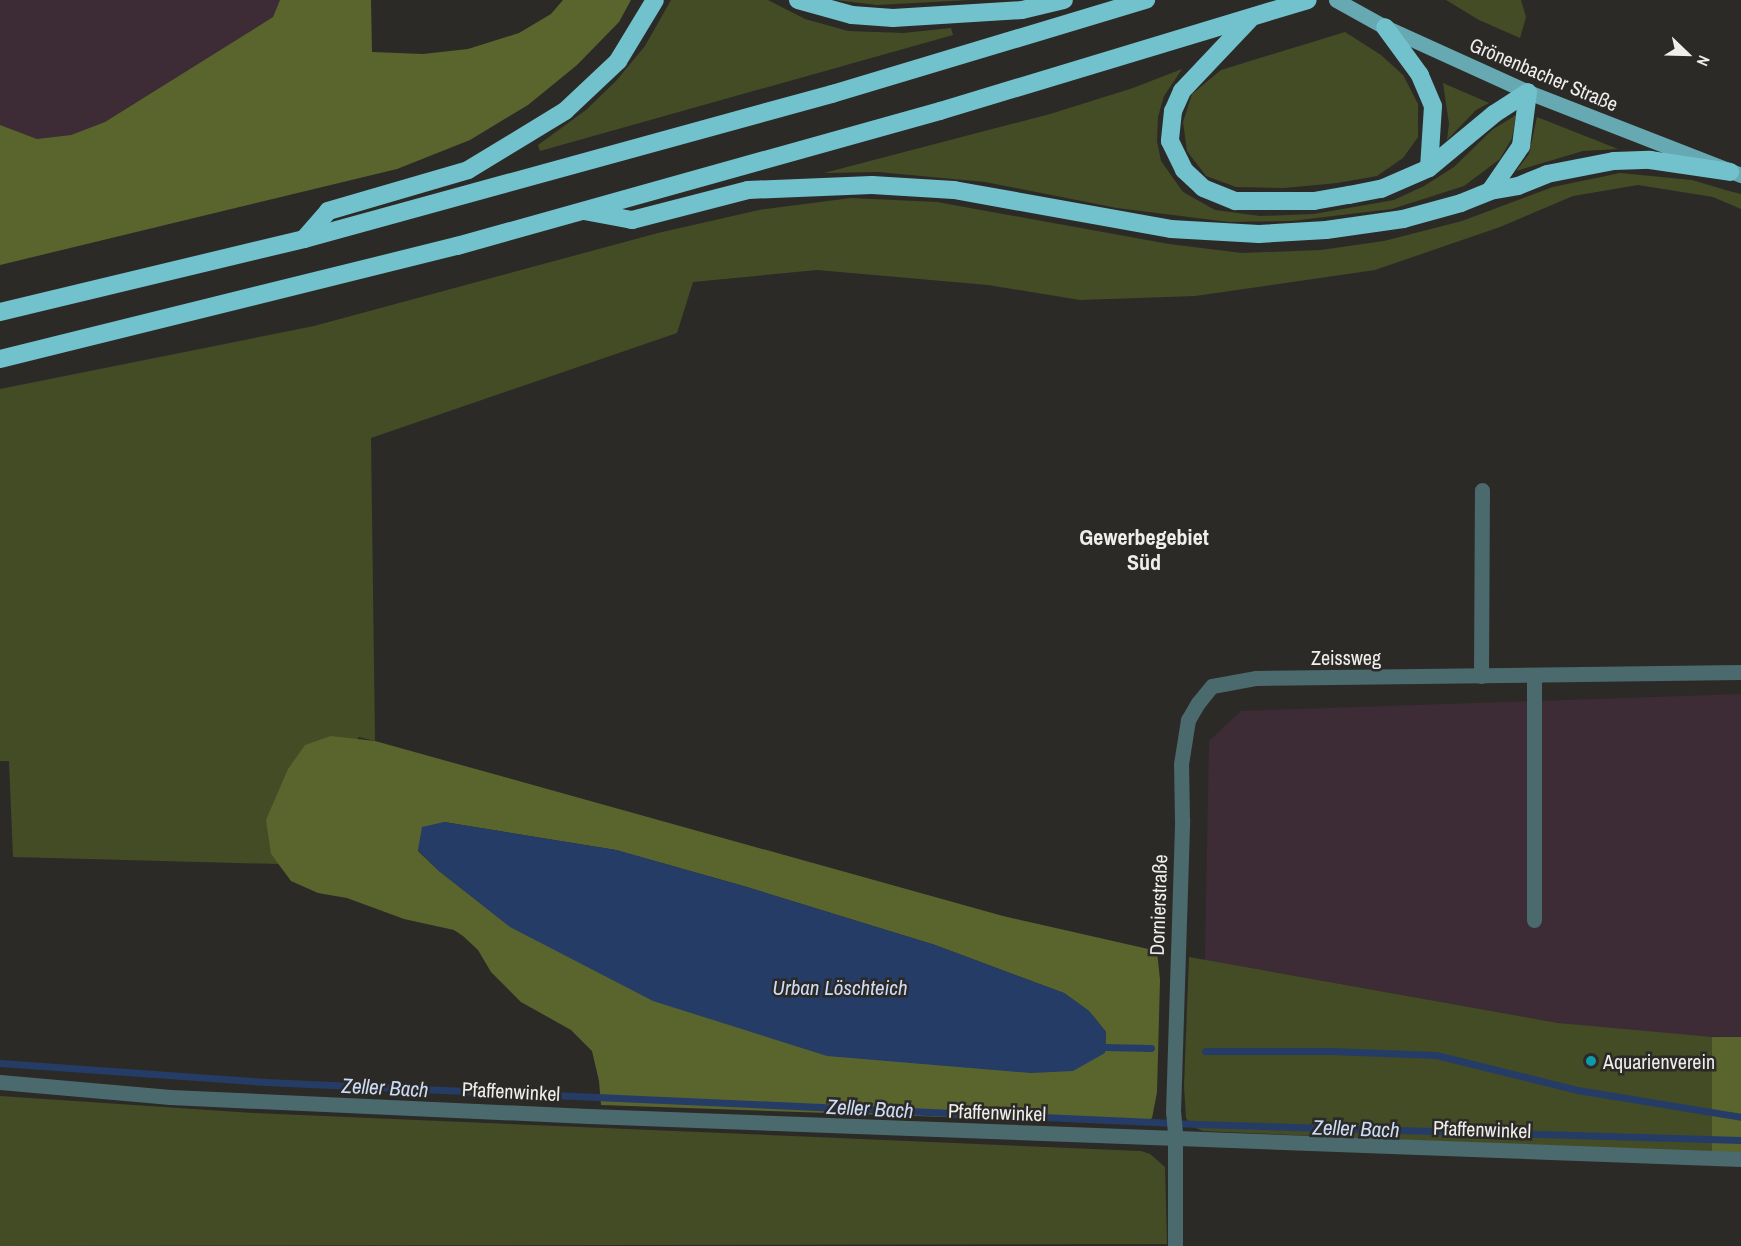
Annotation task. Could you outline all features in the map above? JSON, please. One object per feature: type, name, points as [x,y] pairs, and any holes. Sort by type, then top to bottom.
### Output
[{"type":"highway","points":[[304,239],[328,211],[468,170],[565,111],[618,61],[647,18],[655,0]]},
{"type":"highway","points":[[798,0],[852,15],[893,18],[1022,10],[1064,0]]},
{"type":"highway","points":[[0,312],[304,239],[832,94],[1146,0]]},
{"type":"highway","points":[[0,359],[446,249],[940,111],[1308,0]]},
{"type":"highway","points":[[1252,17],[1182,91],[1173,111],[1170,141],[1184,170],[1203,188],[1235,201],[1314,201],[1382,189],[1429,168],[1494,114],[1528,92]]},
{"type":"highway","points":[[1385,27],[1420,75],[1433,106],[1429,168]]},
{"type":"highway","points":[[1490,191],[1521,146],[1528,92]]},
{"type":"highway","points":[[579,210],[632,220],[748,190],[872,185],[954,190],[1171,229],[1259,234],[1326,230],[1403,219],[1461,203],[1490,191],[1518,186],[1548,174],[1614,161],[1650,160],[1735,174]]},
{"type":"main road","name":"Grönenbacher Straße","points":[[1336,0],[1385,27],[1528,92],[1735,174]]},
{"type":"street","points":[[1481,676],[1482,490]]},
{"type":"street","name":"Zeissweg","points":[[1212,686],[1256,678],[1741,672]]},
{"type":"street","points":[[1534,675],[1534,920]]},
{"type":"street","name":"Dornierstraße","points":[[1174,1246],[1175,1136],[1173,1112],[1182,819],[1181,764],[1188,720],[1198,702],[1212,686]]},
{"type":"street","name":"Pfaffenwinkel","points":[[0,1082],[171,1097],[1741,1159]]},
{"type":"shaded area","points":[[0,0],[280,0],[273,17],[105,122],[71,135],[37,139],[0,125]]},
{"type":"shaded area","points":[[1741,694],[1741,1037],[1675,1036],[1558,1023],[1205,960],[1209,741],[1241,711]]},
{"type":"green space","points":[[280,0],[371,0],[372,52],[423,54],[468,49],[519,33],[551,14],[563,0],[631,0],[619,22],[577,65],[528,105],[470,140],[397,169],[0,265],[0,125],[37,139],[71,135],[105,122],[273,17]]},
{"type":"green space","points":[[671,0],[768,0],[805,19],[848,31],[904,33],[951,28],[953,35],[540,151],[538,145],[586,110],[616,81],[645,46]]},
{"type":"green space","points":[[835,0],[970,0],[877,5]]},
{"type":"green space","points":[[1446,0],[1521,0],[1526,17],[1520,38],[1479,20]]},
{"type":"green space","points":[[1345,32],[1381,55],[1403,75],[1418,104],[1418,137],[1403,158],[1377,176],[1337,183],[1284,188],[1236,187],[1206,176],[1187,151],[1183,122],[1192,94],[1221,70]]},
{"type":"green space","points":[[1182,69],[1164,96],[1158,117],[1157,141],[1161,161],[1183,192],[1215,210],[1260,216],[1314,214],[1394,200],[1424,186],[1454,167],[1492,130],[1516,115],[1512,138],[1500,159],[1464,186],[1392,209],[1291,221],[1229,222],[1117,208],[985,182],[878,172],[824,173],[1050,114],[1133,88]]},
{"type":"green space","points":[[1443,83],[1489,103],[1476,110],[1447,140],[1449,124]]},
{"type":"green space","points":[[1537,117],[1618,149],[1583,151],[1516,171],[1529,154]]},
{"type":"green space","points":[[1620,173],[1692,180],[1741,194],[1741,209],[1713,197],[1638,185],[1573,196],[1500,227],[1375,270],[1195,296],[1080,300],[988,285],[817,270],[693,282],[677,333],[371,438],[375,741],[359,737],[271,854],[279,864],[13,857],[9,761],[0,761],[0,389],[314,326],[658,233],[759,210],[851,198],[937,202],[1169,244],[1242,253],[1321,250],[1384,241],[1462,221],[1553,187]]},
{"type":"green space","points":[[331,736],[375,741],[1003,916],[1157,951],[1160,980],[1157,1092],[1152,1118],[1143,1124],[601,1105],[599,1081],[592,1051],[571,1030],[521,1002],[491,972],[478,950],[463,936],[454,930],[404,919],[347,898],[318,893],[291,881],[271,854],[266,820],[288,769],[305,745]],"holes":[[[444,822],[616,850],[747,887],[935,945],[1064,993],[1089,1011],[1106,1032],[1105,1053],[511,927],[439,871],[418,851]]]},
{"type":"green space","points":[[1189,957],[1558,1023],[1712,1037],[1712,1153],[1203,1131],[1191,1126],[1186,1118],[1184,1086]]},
{"type":"green space","points":[[1712,1037],[1741,1037],[1741,1153],[1712,1153]]},
{"type":"green space","points":[[0,1096],[253,1113],[1141,1151],[1150,1154],[1165,1167],[1167,1244],[0,1246]]},
{"type":"water","name":"Urban Löschteich","points":[[444,822],[616,850],[747,887],[935,945],[1064,993],[1089,1011],[1106,1032],[1105,1053],[1073,1071],[1031,1073],[827,1056],[653,1001],[510,927],[439,871],[418,850],[422,827]]},
{"type":"waterway","name":"Zeller Bach","points":[[1105,1047],[1151,1048]]},
{"type":"waterway","name":"Zeller Bach","points":[[1205,1051],[1331,1051],[1436,1055],[1577,1090],[1741,1117]]},
{"type":"waterway","name":"Zeller Bach","points":[[0,1063],[265,1082],[1196,1124],[1741,1140]]},
{"type":"place","name":"Aquarienverein","points":[[1591,1061]]},
{"type":"district","name":"Gewerbegebiet Süd","points":[[1144,550]]}]
